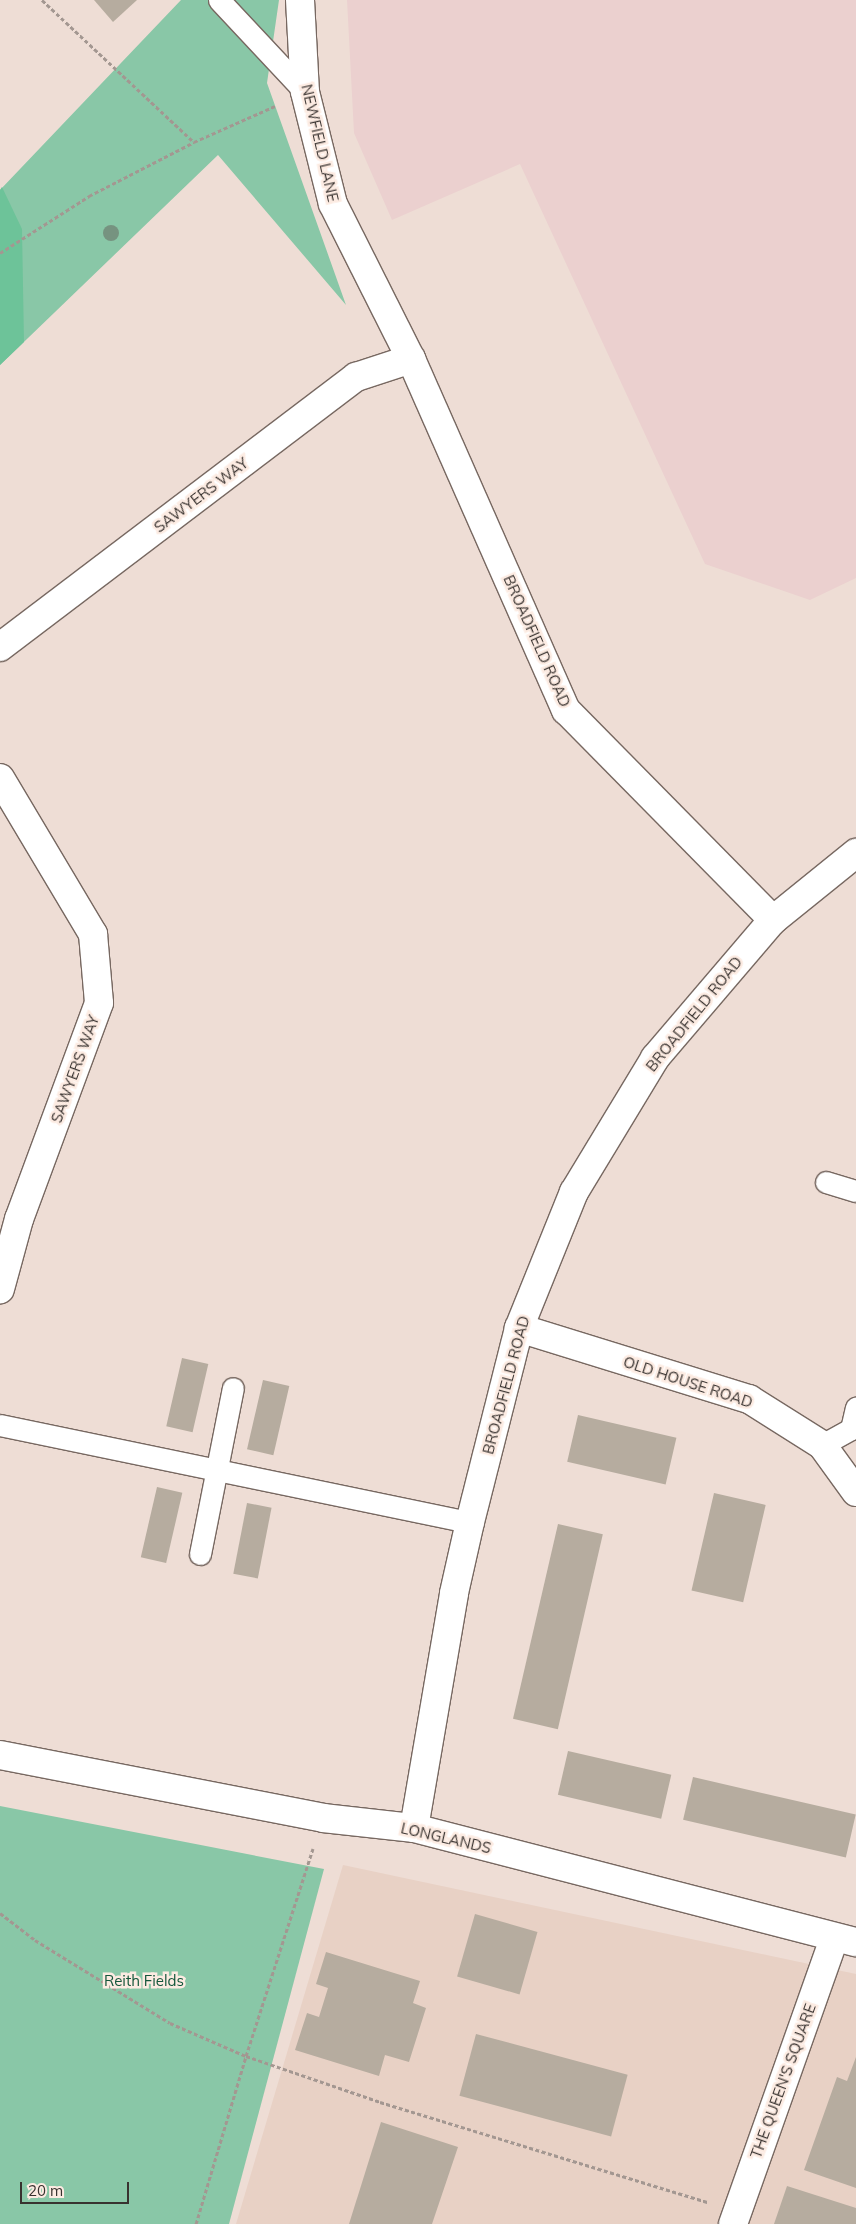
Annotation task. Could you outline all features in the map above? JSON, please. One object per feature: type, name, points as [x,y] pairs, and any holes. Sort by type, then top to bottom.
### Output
[{"type":"street","name":"NEWFIELD LANE","points":[[300,0],[305,92],[333,204],[411,359]]},
{"type":"street","name":"SAWYERS WAY","points":[[0,647],[356,377],[411,359]]},
{"type":"street","name":"BROADFIELD ROAD","points":[[411,359],[566,710],[773,920]]},
{"type":"street","name":"SAWYERS WAY","points":[[0,778],[93,934],[99,1004],[10,1217],[0,1289]]},
{"type":"street","name":"BROADFIELD ROAD","points":[[414,1828],[454,1593],[470,1522],[519,1328],[574,1192],[655,1058],[773,920],[856,853]]},
{"type":"street","name":"OLD HOUSE ROAD","points":[[519,1328],[749,1399],[822,1445],[856,1492]]},
{"type":"street","name":"LONGLANDS","points":[[0,1755],[323,1818],[414,1828],[845,1940]]},
{"type":"street","name":"THE QUEEN'S SQUARE","points":[[735,2218],[845,1940]]},
{"type":"lane","points":[[219,0],[305,92]]},
{"type":"lane","points":[[826,1182],[856,1191]]},
{"type":"lane","points":[[200,1554],[233,1388]]},
{"type":"lane","points":[[822,1445],[851,1429],[856,1408]]},
{"type":"lane","points":[[0,1425],[470,1522]]},
{"type":"path","points":[[42,0],[194,142]]},
{"type":"path","points":[[0,253],[89,196],[194,142],[305,92]]},
{"type":"path","points":[[196,2224],[246,2056],[323,1818]]},
{"type":"path","points":[[0,1913],[35,1940],[170,2023],[246,2056],[380,2102],[735,2218]]},
{"type":"shaded area","points":[[347,0],[856,0],[856,578],[810,600],[705,564],[520,164],[392,220],[354,133]]},
{"type":"shaded area","points":[[343,1865],[856,1974],[856,2224],[236,2224]]},
{"type":"green space","points":[[181,0],[279,0],[267,83],[346,305],[218,155],[0,365],[0,190]]},
{"type":"green space","points":[[2,187],[22,229],[24,342],[0,365],[0,190]]},
{"type":"green space","name":"Reith Fields","points":[[0,1806],[324,1869],[229,2224],[0,2224]]},
{"type":"building","points":[[94,0],[137,0],[113,22]]},
{"type":"building","points":[[182,1358],[208,1364],[193,1432],[166,1426]]},
{"type":"building","points":[[263,1380],[289,1386],[273,1455],[247,1449]]},
{"type":"building","points":[[578,1415],[676,1438],[666,1484],[567,1462]]},
{"type":"building","points":[[157,1487],[182,1493],[166,1563],[141,1557]]},
{"type":"building","points":[[714,1493],[766,1505],[743,1602],[692,1590]]},
{"type":"building","points":[[247,1503],[272,1508],[258,1578],[233,1574]]},
{"type":"building","points":[[558,1524],[603,1534],[558,1729],[513,1719]]},
{"type":"building","points":[[568,1751],[671,1775],[661,1819],[558,1795]]},
{"type":"building","points":[[693,1777],[856,1815],[846,1857],[683,1820]]},
{"type":"building","points":[[475,1914],[537,1932],[520,1994],[457,1976]]},
{"type":"building","points":[[326,1952],[420,1981],[413,2003],[426,2008],[409,2062],[385,2055],[379,2076],[295,2050],[307,2013],[319,2017],[328,1988],[316,1984]]},
{"type":"building","points":[[476,2034],[628,2075],[611,2136],[459,2096]]},
{"type":"building","points":[[856,2057],[856,2188],[804,2170],[837,2077],[847,2081]]},
{"type":"building","points":[[381,2122],[458,2147],[432,2224],[349,2224]]},
{"type":"building","points":[[787,2186],[856,2208],[856,2224],[774,2224]]}]
